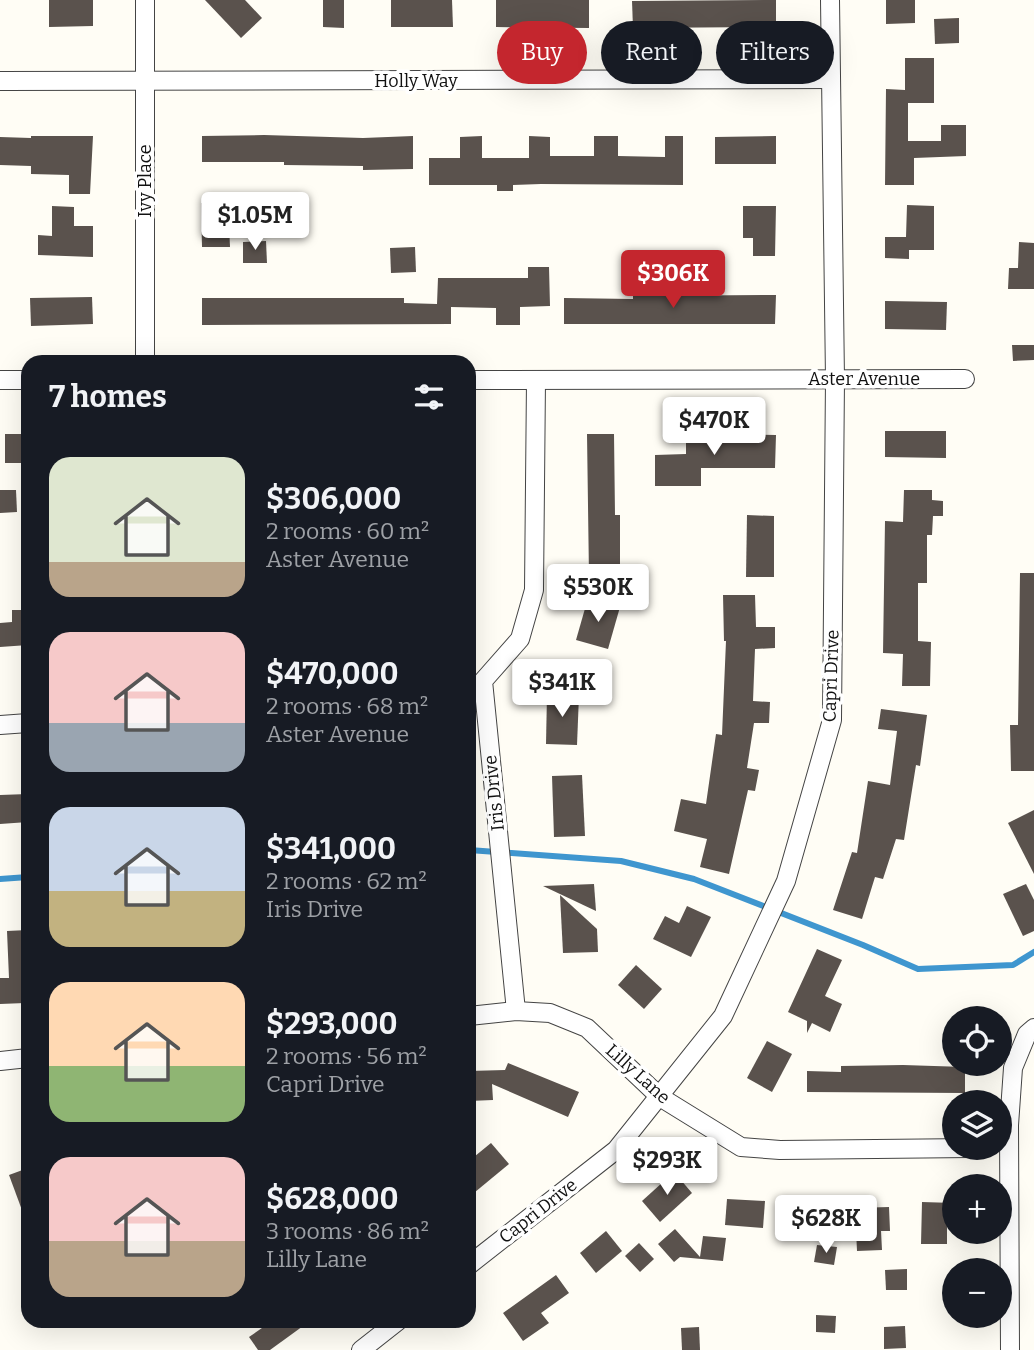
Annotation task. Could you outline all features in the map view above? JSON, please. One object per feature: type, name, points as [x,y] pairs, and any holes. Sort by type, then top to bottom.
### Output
[{"type":"street","name":"Ivy Place","points":[[145,0],[145,355]]},
{"type":"street","name":"Capri Drive","points":[[830,0],[830,21]]},
{"type":"street","name":"Holly Way","points":[[0,81],[716,80]]},
{"type":"street","name":"Capri Drive","points":[[476,1260],[616,1150],[660,1097],[723,1016],[786,881],[832,720],[835,379],[831,84]]},
{"type":"street","name":"Aster Avenue","points":[[476,380],[965,379]]},
{"type":"street","points":[[0,380],[21,380]]},
{"type":"street","name":"Iris Drive","points":[[516,1011],[498,828],[476,682],[520,639],[534,590],[536,380]]},
{"type":"street","points":[[0,725],[21,724]]},
{"type":"street","name":"Lilly Lane","points":[[476,1015],[516,1011],[550,1013],[587,1028],[660,1097],[741,1147],[780,1150],[942,1148]]},
{"type":"street","points":[[1010,1350],[1010,1125],[1013,1068],[1027,1034],[1034,1028]]},
{"type":"street","points":[[0,1060],[21,1058]]},
{"type":"street","points":[[361,1350],[389,1328]]},
{"type":"building","points":[[49,0],[93,0],[93,26],[49,27]]},
{"type":"building","points":[[205,0],[245,0],[262,18],[241,38]]},
{"type":"building","points":[[323,0],[344,0],[344,28],[323,27]]},
{"type":"building","points":[[391,0],[452,0],[453,27],[391,27]]},
{"type":"building","points":[[496,0],[589,0],[589,28],[587,21],[497,21],[496,27]]},
{"type":"building","points":[[776,0],[776,21],[716,21],[716,27],[702,28],[702,21],[633,21],[632,1]]},
{"type":"building","points":[[886,0],[915,0],[915,23],[886,24]]},
{"type":"building","points":[[959,18],[959,43],[935,44],[934,19]]},
{"type":"building","points":[[905,58],[934,58],[934,103],[908,103],[908,141],[941,141],[941,125],[966,125],[966,156],[914,158],[914,185],[885,185],[886,89],[905,90]]},
{"type":"building","points":[[93,136],[90,194],[69,194],[69,175],[31,174],[31,166],[0,165],[0,137]]},
{"type":"building","points":[[202,136],[363,138],[413,136],[413,169],[363,170],[363,166],[284,165],[284,162],[202,162]]},
{"type":"building","points":[[482,136],[482,158],[529,158],[529,136],[550,137],[550,156],[594,156],[594,136],[618,136],[618,156],[665,157],[665,136],[683,136],[683,185],[541,184],[513,185],[513,191],[497,191],[497,185],[429,185],[429,158],[460,158],[460,137]]},
{"type":"building","points":[[776,136],[776,164],[715,164],[715,137]]},
{"type":"building","points":[[228,202],[230,247],[202,247],[201,203]]},
{"type":"building","points":[[907,205],[934,206],[934,250],[909,250],[909,259],[885,258],[885,237],[906,237]]},
{"type":"building","points":[[52,206],[74,207],[74,226],[93,226],[93,257],[38,255],[38,235],[52,236]]},
{"type":"building","points":[[743,206],[776,206],[775,256],[753,256],[753,238],[743,238]]},
{"type":"building","points":[[266,241],[267,263],[243,263],[243,242]]},
{"type":"building","points":[[1019,242],[1034,243],[1034,289],[1008,289],[1009,268],[1018,268]]},
{"type":"building","points":[[415,247],[416,272],[391,273],[390,248]]},
{"type":"building","points":[[528,267],[549,267],[550,306],[520,307],[520,325],[496,325],[496,308],[451,307],[451,324],[202,325],[202,298],[404,298],[404,303],[437,304],[438,278],[528,278]]},
{"type":"building","points":[[776,295],[775,324],[564,324],[564,298]]},
{"type":"building","points":[[92,297],[93,324],[31,326],[30,298]]},
{"type":"building","points":[[885,301],[947,302],[946,330],[885,329]]},
{"type":"building","points":[[1012,345],[1034,345],[1034,360],[1013,361]]},
{"type":"building","points":[[885,431],[946,431],[946,458],[885,457]]},
{"type":"building","points":[[5,434],[21,434],[21,463],[5,463]]},
{"type":"building","points":[[587,434],[614,434],[615,515],[620,515],[620,578],[589,577]]},
{"type":"building","points":[[686,435],[776,435],[775,468],[701,468],[701,486],[655,486],[655,455],[686,454]]},
{"type":"building","points":[[0,490],[16,490],[17,512],[0,513]]},
{"type":"building","points":[[904,490],[932,490],[932,500],[943,501],[943,516],[933,516],[932,535],[927,535],[927,583],[918,583],[918,641],[931,642],[930,686],[902,686],[903,654],[883,653],[885,521],[903,522]]},
{"type":"building","points":[[747,515],[774,516],[774,577],[746,577]]},
{"type":"building","points":[[1020,573],[1034,573],[1034,771],[1011,771],[1010,725],[1018,725]]},
{"type":"building","points":[[723,595],[755,595],[756,627],[775,627],[775,648],[755,649],[753,701],[770,702],[769,723],[754,723],[747,768],[759,770],[755,791],[748,790],[729,874],[700,867],[707,839],[674,831],[681,799],[706,804],[716,734],[722,735],[726,641]]},
{"type":"building","points":[[588,598],[620,607],[608,649],[576,640]]},
{"type":"building","points":[[12,610],[21,610],[21,646],[0,647],[0,623],[12,622]]},
{"type":"building","points":[[547,694],[579,695],[577,745],[546,744]]},
{"type":"building","points":[[881,709],[927,715],[920,766],[916,765],[904,840],[896,839],[883,879],[875,877],[862,919],[833,910],[852,852],[857,853],[868,781],[890,785],[897,731],[878,729]]},
{"type":"building","points":[[582,775],[585,836],[554,837],[552,776]]},
{"type":"building","points":[[21,794],[21,822],[0,824],[0,795]]},
{"type":"building","points":[[1034,810],[1034,874],[1008,823]]},
{"type":"building","points":[[594,884],[596,911],[543,886]]},
{"type":"building","points":[[1026,884],[1034,900],[1034,931],[1023,936],[1003,894]]},
{"type":"building","points":[[560,895],[597,929],[598,952],[563,953]]},
{"type":"building","points":[[687,906],[711,917],[691,957],[653,939],[665,916],[679,923]]},
{"type":"building","points":[[21,930],[21,1003],[0,1004],[0,978],[9,978],[7,931]]},
{"type":"building","points":[[817,949],[842,960],[825,996],[842,1004],[830,1032],[812,1023],[807,1033],[807,1021],[788,1012]]},
{"type":"building","points":[[636,965],[662,989],[644,1009],[618,985]]},
{"type":"building","points":[[767,1041],[792,1054],[772,1092],[747,1078]]},
{"type":"building","points":[[508,1063],[579,1092],[568,1117],[492,1084],[493,1100],[476,1101],[476,1071],[505,1070]]},
{"type":"building","points":[[841,1066],[942,1066],[942,1076],[965,1076],[965,1090],[942,1090],[942,1093],[807,1092],[807,1071],[841,1072]]},
{"type":"building","points":[[491,1143],[509,1164],[476,1191],[476,1155]]},
{"type":"building","points":[[21,1171],[21,1207],[9,1175]]},
{"type":"building","points":[[674,1172],[692,1193],[660,1222],[642,1201]]},
{"type":"building","points":[[727,1199],[765,1201],[763,1228],[725,1225]]},
{"type":"building","points":[[824,1202],[825,1240],[792,1241],[791,1203]]},
{"type":"building","points":[[922,1202],[942,1203],[942,1244],[921,1244]]},
{"type":"building","points":[[889,1207],[890,1231],[881,1231],[882,1250],[857,1251],[855,1208]]},
{"type":"building","points":[[675,1229],[700,1257],[703,1236],[726,1238],[723,1261],[680,1257],[674,1262],[658,1244]]},
{"type":"building","points":[[606,1231],[622,1251],[596,1273],[580,1253]]},
{"type":"building","points":[[639,1243],[654,1259],[640,1272],[625,1256]]},
{"type":"building","points":[[817,1245],[837,1247],[834,1265],[814,1262]]},
{"type":"building","points":[[907,1269],[907,1290],[886,1290],[885,1270]]},
{"type":"building","points":[[556,1275],[569,1293],[541,1313],[549,1323],[523,1341],[503,1313]]},
{"type":"building","points":[[816,1315],[836,1316],[835,1333],[816,1332]]},
{"type":"building","points":[[905,1326],[906,1348],[884,1349],[884,1327]]},
{"type":"building","points":[[699,1327],[700,1350],[682,1350],[681,1328]]},
{"type":"building","points":[[262,1328],[300,1328],[270,1350],[258,1350],[249,1337]]},
{"type":"waterway","points":[[476,851],[621,861],[694,879],[918,969],[1013,965],[1034,952]]},
{"type":"waterway","points":[[0,879],[21,878]]}]
